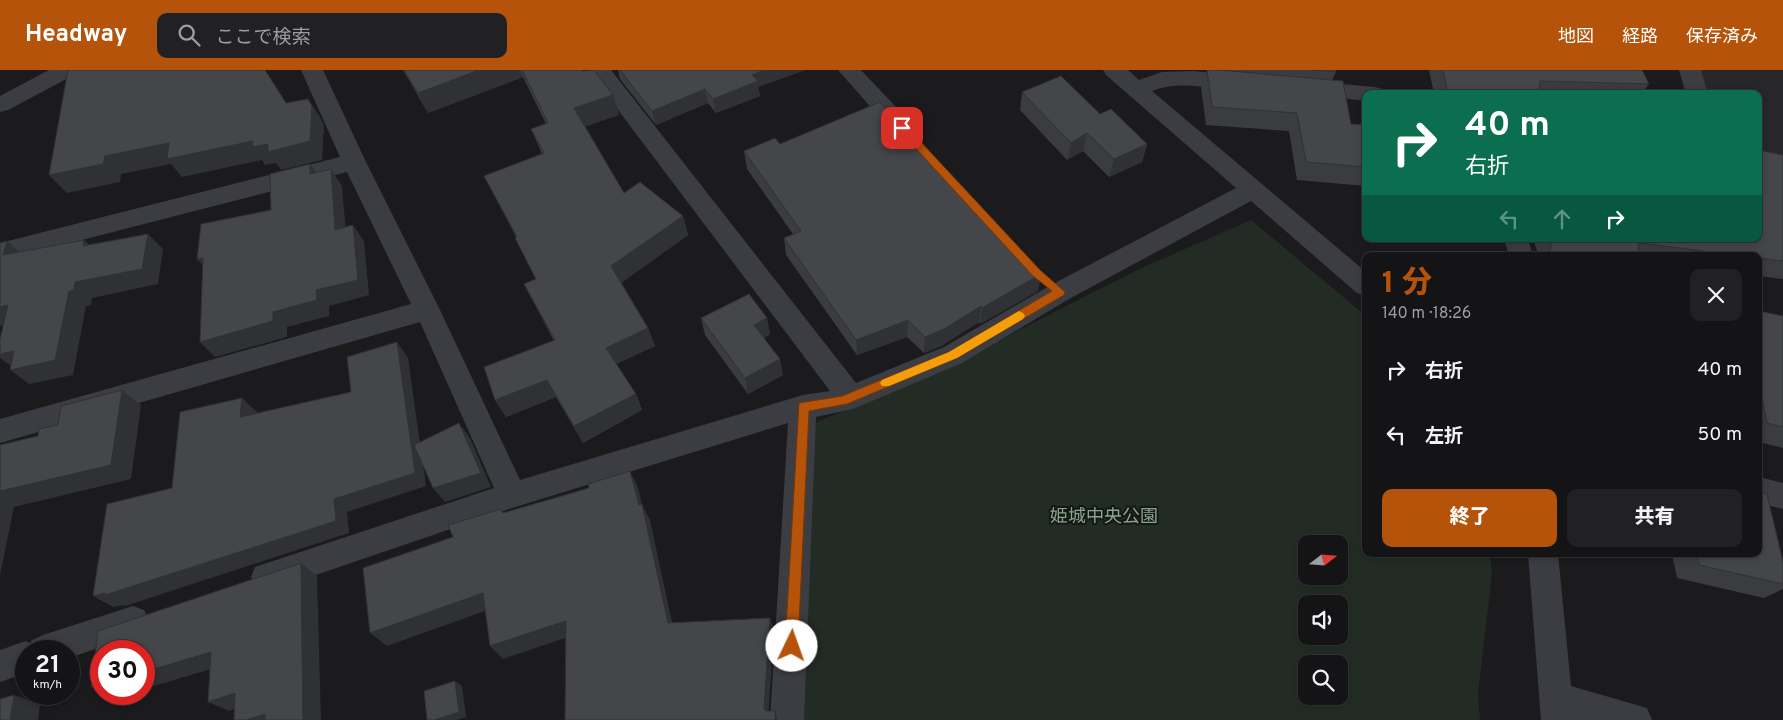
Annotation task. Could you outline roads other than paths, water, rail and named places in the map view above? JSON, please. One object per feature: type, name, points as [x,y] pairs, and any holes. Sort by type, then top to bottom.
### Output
[{"type":"street","points":[[0,104],[66,70]]},
{"type":"street","points":[[312,70],[354,162],[427,310],[512,495]]},
{"type":"street","points":[[599,70],[849,395],[843,401]]},
{"type":"street","points":[[849,70],[922,150]]},
{"type":"street","points":[[1114,70],[1362,283]]},
{"type":"street","points":[[1690,70],[1696,90]]},
{"type":"street","points":[[1137,89],[1162,79],[1193,74],[1260,84]]},
{"type":"street","points":[[1289,86],[1362,93]]},
{"type":"street","points":[[0,252],[354,162]]},
{"type":"street","points":[[240,586],[512,495],[803,407],[843,401],[953,355],[1052,286],[1252,190]]},
{"type":"street","points":[[0,431],[427,310]]},
{"type":"street","points":[[788,720],[803,407]]},
{"type":"street","points":[[1762,491],[1783,496]]},
{"type":"street","points":[[1543,557],[1557,709],[1634,720]]},
{"type":"street","points":[[77,640],[156,614]]},
{"type":"street","points":[[0,666],[15,661]]},
{"type":"park label","name":"姫城中央公園","points":[[1104,516]]}]
